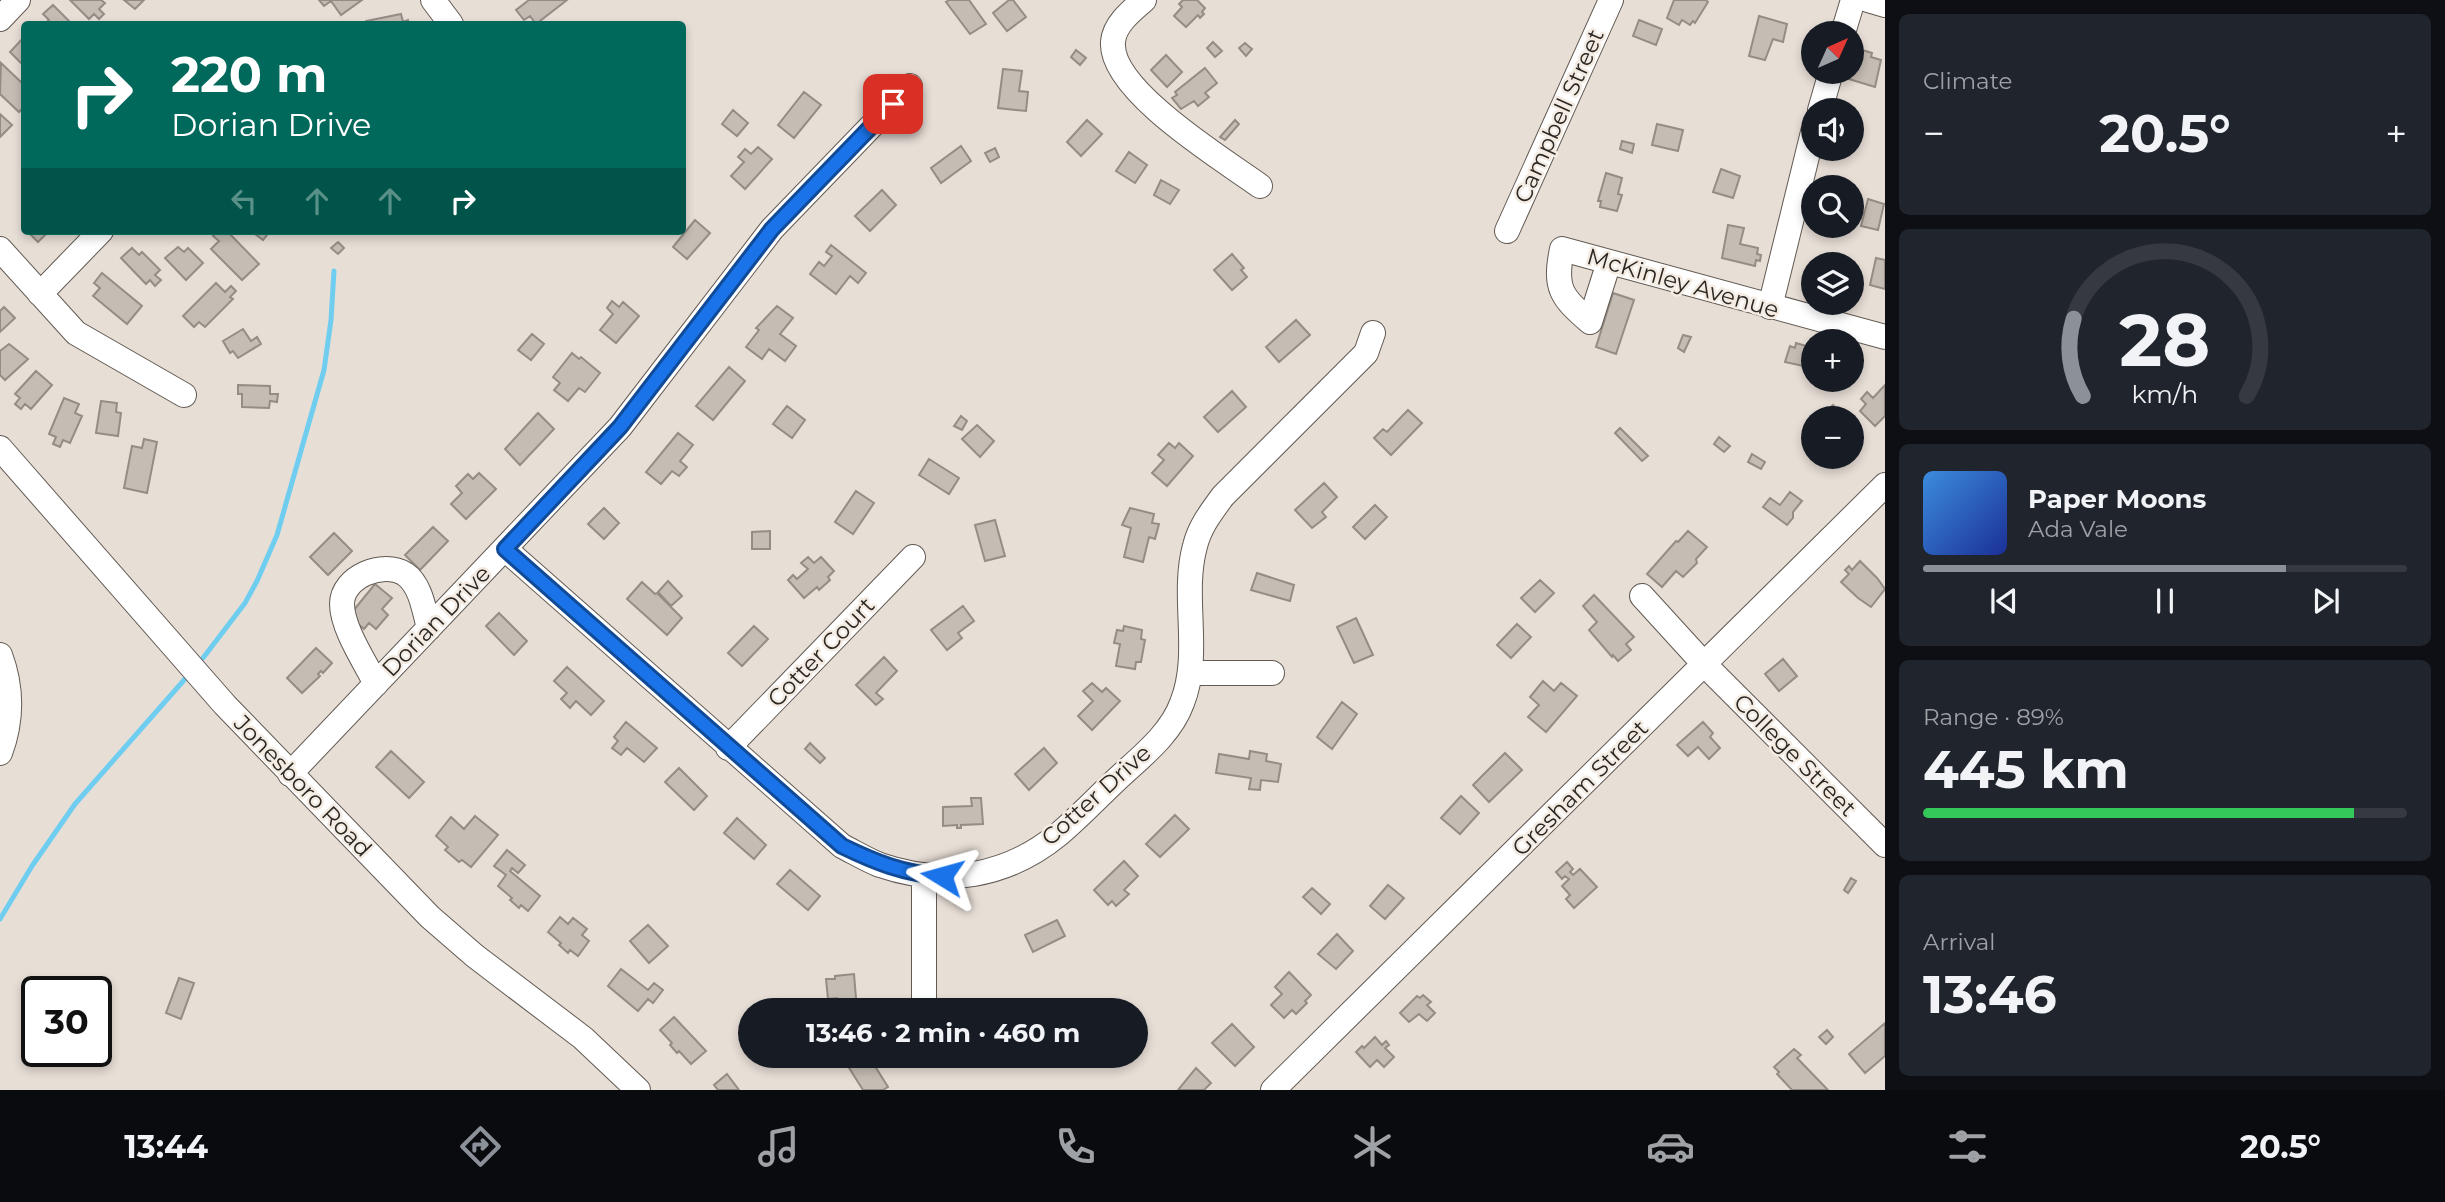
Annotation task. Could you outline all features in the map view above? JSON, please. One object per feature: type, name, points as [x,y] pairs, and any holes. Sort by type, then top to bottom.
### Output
[{"type":"street","points":[[0,19],[18,0]]},
{"type":"street","points":[[433,0],[449,21]]},
{"type":"street","points":[[1144,0],[1119,24],[1113,39],[1113,52],[1118,64],[1137,91],[1163,116],[1260,186]]},
{"type":"street","name":"Campbell Street","points":[[1507,231],[1611,0]]},
{"type":"street","points":[[1847,21],[1853,0]]},
{"type":"street","points":[[1868,0],[1885,5]]},
{"type":"street","name":"Dorian Drive","points":[[290,774],[620,427],[772,229],[910,86]]},
{"type":"street","points":[[1770,307],[1806,161]]},
{"type":"street","points":[[40,294],[97,235]]},
{"type":"street","points":[[0,249],[76,333],[184,395]]},
{"type":"street","name":"McKinley Avenue","points":[[1609,262],[1590,322],[1567,302],[1556,275],[1562,249],[1885,337]]},
{"type":"street","name":"Cotter Drive","points":[[505,549],[842,846],[880,865],[924,875],[959,876],[998,870],[1058,835],[1163,735],[1182,706],[1191,673],[1191,567],[1195,545],[1205,521],[1223,496],[1366,353],[1373,333]]},
{"type":"street","name":"Jonesboro Road","points":[[0,448],[225,705],[430,917],[475,956],[583,1038],[638,1090]]},
{"type":"street","name":"Gresham Street","points":[[1273,1090],[1885,485]]},
{"type":"street","name":"Cotter Court","points":[[728,748],[913,557]]},
{"type":"street","points":[[376,684],[343,616],[344,591],[367,573],[392,569],[405,574],[418,589],[429,628]]},
{"type":"street","name":"College Street","points":[[1642,596],[1704,664],[1885,845]]},
{"type":"street","points":[[0,655],[6,670],[10,700],[7,734],[0,753]]},
{"type":"street","points":[[1191,673],[1272,673]]},
{"type":"street","points":[[924,875],[924,998]]},
{"type":"building","points":[[70,0],[101,0],[105,3],[99,9],[104,14],[99,19],[94,14],[89,19]]},
{"type":"building","points":[[124,0],[144,0],[135,9]]},
{"type":"building","points":[[319,0],[362,0],[341,15],[331,1],[324,6]]},
{"type":"building","points":[[529,0],[567,0],[540,21],[534,21],[530,16],[524,20],[516,10]]},
{"type":"building","points":[[969,0],[986,24],[970,34],[946,2]]},
{"type":"building","points":[[1009,0],[1013,0],[1026,17],[1007,31],[993,13]]},
{"type":"building","points":[[1183,0],[1197,0],[1205,8],[1200,18],[1198,15],[1186,27],[1174,16],[1182,7],[1179,4]]},
{"type":"building","points":[[1674,0],[1708,2],[1695,23],[1693,21],[1690,25],[1682,20],[1679,25],[1667,18]]},
{"type":"building","points":[[53,5],[69,21],[48,21],[43,14]]},
{"type":"building","points":[[401,14],[403,21],[366,21]]},
{"type":"building","points":[[1759,16],[1787,24],[1783,42],[1773,39],[1765,60],[1749,56]]},
{"type":"building","points":[[1639,20],[1662,29],[1656,45],[1633,36]]},
{"type":"building","points":[[21,40],[21,63],[10,52]]},
{"type":"building","points":[[1213,42],[1222,51],[1215,57],[1207,48]]},
{"type":"building","points":[[1245,43],[1252,49],[1246,56],[1239,48]]},
{"type":"building","points":[[1076,50],[1086,58],[1080,65],[1071,57]]},
{"type":"building","points":[[1864,51],[1872,53],[1871,57],[1881,60],[1875,87],[1864,84]]},
{"type":"building","points":[[1166,55],[1182,72],[1167,87],[1151,70]]},
{"type":"building","points":[[1,63],[21,82],[21,110],[19,112],[0,94]]},
{"type":"building","points":[[1205,68],[1217,83],[1205,93],[1209,97],[1198,106],[1194,101],[1181,109],[1172,98],[1177,95],[1175,92]]},
{"type":"building","points":[[1003,69],[1022,71],[1019,91],[1028,92],[1026,111],[998,108]]},
{"type":"building","points":[[804,92],[821,105],[794,138],[778,125]]},
{"type":"building","points":[[733,110],[748,123],[737,136],[722,124]]},
{"type":"building","points":[[0,114],[12,125],[0,137]]},
{"type":"building","points":[[1087,120],[1102,134],[1081,156],[1067,142]]},
{"type":"building","points":[[1235,120],[1239,124],[1225,140],[1220,137]]},
{"type":"building","points":[[1657,124],[1683,130],[1678,151],[1652,145]]},
{"type":"building","points":[[1622,141],[1634,144],[1632,153],[1620,149]]},
{"type":"building","points":[[961,146],[971,161],[941,183],[931,168]]},
{"type":"building","points":[[758,147],[772,159],[745,189],[731,176],[744,162],[738,157],[745,149],[751,154]]},
{"type":"building","points":[[995,148],[999,157],[990,162],[985,153]]},
{"type":"building","points":[[1129,152],[1147,165],[1135,183],[1116,171]]},
{"type":"building","points":[[1721,169],[1740,176],[1733,198],[1713,192]]},
{"type":"building","points":[[1606,173],[1622,178],[1618,194],[1622,195],[1617,211],[1600,207],[1601,201],[1598,201]]},
{"type":"building","points":[[1161,180],[1179,190],[1170,204],[1154,195]]},
{"type":"building","points":[[882,190],[896,205],[870,231],[855,216]]},
{"type":"building","points":[[1868,199],[1884,204],[1878,230],[1864,227]]},
{"type":"building","points":[[695,220],[710,233],[687,259],[673,247],[683,235],[686,235]]},
{"type":"building","points":[[1728,225],[1744,228],[1740,244],[1758,248],[1760,261],[1756,260],[1755,266],[1722,258]]},
{"type":"building","points":[[31,235],[45,235],[38,242]]},
{"type":"building","points":[[231,235],[259,264],[242,280],[211,249],[219,241],[213,236]]},
{"type":"building","points":[[338,242],[344,248],[338,254],[331,248]]},
{"type":"building","points":[[831,245],[866,273],[858,283],[850,276],[836,294],[810,274],[819,262],[824,266],[832,256],[826,252]]},
{"type":"building","points":[[178,247],[184,252],[188,248],[203,263],[186,280],[165,258]]},
{"type":"building","points":[[132,248],[139,255],[142,252],[160,270],[155,275],[161,280],[155,286],[150,280],[146,284],[121,258]]},
{"type":"building","points":[[1232,254],[1244,268],[1241,270],[1247,277],[1232,290],[1214,270]]},
{"type":"building","points":[[1876,258],[1885,260],[1885,289],[1870,285]]},
{"type":"building","points":[[102,273],[142,306],[127,324],[93,296],[100,288],[94,283]]},
{"type":"building","points":[[216,283],[225,292],[231,286],[236,291],[230,297],[233,299],[205,327],[199,322],[194,327],[183,316]]},
{"type":"building","points":[[1613,293],[1634,300],[1616,354],[1596,347]]},
{"type":"building","points":[[612,301],[619,307],[623,302],[639,316],[616,343],[600,330],[613,314],[607,308]]},
{"type":"building","points":[[777,306],[793,318],[780,334],[796,346],[785,361],[769,349],[762,359],[746,347],[759,330],[756,328]]},
{"type":"building","points":[[4,307],[15,318],[0,332],[0,311]]},
{"type":"building","points":[[1296,320],[1310,335],[1279,362],[1266,347]]},
{"type":"building","points":[[243,329],[251,341],[257,337],[261,344],[238,358],[233,351],[230,353],[223,341]]},
{"type":"building","points":[[532,334],[544,344],[531,360],[518,350]]},
{"type":"building","points":[[1683,335],[1691,337],[1684,352],[1678,348]]},
{"type":"building","points":[[1796,343],[1801,344],[1801,365],[1785,362],[1790,346],[1795,348]]},
{"type":"building","points":[[9,344],[28,359],[5,380],[0,375],[0,351]]},
{"type":"building","points":[[572,353],[600,373],[585,392],[579,388],[568,401],[554,390],[560,383],[553,377]]},
{"type":"building","points":[[729,367],[745,381],[713,420],[696,406]]},
{"type":"building","points":[[36,371],[52,385],[31,409],[25,404],[21,409],[15,404],[20,398],[15,394]]},
{"type":"building","points":[[238,385],[270,386],[270,394],[278,394],[277,402],[270,401],[269,408],[242,407],[242,394],[238,394]]},
{"type":"building","points":[[1885,385],[1885,416],[1875,426],[1864,415],[1866,404],[1861,399],[1867,392],[1873,398]]},
{"type":"building","points":[[1232,391],[1246,407],[1218,432],[1204,417]]},
{"type":"building","points":[[64,398],[79,404],[75,413],[82,416],[70,443],[63,440],[60,447],[53,444],[56,437],[49,434]]},
{"type":"building","points":[[101,401],[117,403],[116,412],[121,413],[118,436],[96,433]]},
{"type":"building","points":[[787,406],[805,420],[792,438],[773,424]]},
{"type":"building","points":[[1408,410],[1422,423],[1391,455],[1374,438],[1383,429],[1387,432]]},
{"type":"building","points":[[538,413],[554,429],[520,465],[505,449]]},
{"type":"building","points":[[961,416],[967,421],[962,430],[954,426]]},
{"type":"building","points":[[977,425],[994,441],[980,457],[962,439]]},
{"type":"building","points":[[1620,428],[1648,456],[1642,461],[1615,433]]},
{"type":"building","points":[[678,433],[693,445],[680,461],[687,467],[679,476],[672,471],[661,484],[646,472]]},
{"type":"building","points":[[1719,437],[1730,446],[1724,452],[1714,444]]},
{"type":"building","points":[[144,439],[157,442],[147,493],[124,488],[132,446],[142,448]]},
{"type":"building","points":[[1169,443],[1175,448],[1179,443],[1193,456],[1167,486],[1152,473],[1164,460],[1158,455]]},
{"type":"building","points":[[1752,454],[1765,462],[1761,469],[1748,462]]},
{"type":"building","points":[[929,459],[959,478],[949,494],[919,475]]},
{"type":"building","points":[[479,473],[496,489],[466,519],[451,504],[462,493],[456,486],[468,474],[473,479]]},
{"type":"building","points":[[1324,483],[1337,497],[1322,512],[1326,517],[1312,528],[1295,510]]},
{"type":"building","points":[[856,491],[874,503],[853,534],[835,522]]},
{"type":"building","points":[[1790,492],[1802,501],[1787,525],[1763,507],[1770,498],[1780,505]]},
{"type":"building","points":[[1375,505],[1387,517],[1365,539],[1353,527]]},
{"type":"building","points":[[604,508],[619,523],[604,539],[588,524]]},
{"type":"building","points":[[1130,508],[1154,514],[1152,523],[1159,524],[1155,539],[1149,537],[1143,562],[1124,557],[1131,528],[1122,525]]},
{"type":"building","points":[[995,520],[1005,556],[985,561],[975,525]]},
{"type":"building","points":[[433,527],[448,541],[420,570],[405,555]]},
{"type":"building","points":[[770,531],[770,549],[752,549],[752,532]]},
{"type":"building","points":[[1688,531],[1707,547],[1696,559],[1697,563],[1683,577],[1676,571],[1662,587],[1647,574]]},
{"type":"building","points":[[334,533],[352,551],[328,575],[310,557]]},
{"type":"building","points":[[808,557],[814,563],[821,557],[834,571],[828,577],[830,580],[819,590],[817,587],[804,598],[788,580],[793,575],[797,579],[808,569],[801,563]]},
{"type":"building","points":[[1860,561],[1885,589],[1871,607],[1841,582],[1849,574],[1845,570],[1849,566],[1852,570]]},
{"type":"building","points":[[1257,573],[1294,585],[1290,601],[1251,590]]},
{"type":"building","points":[[1540,580],[1554,593],[1535,612],[1521,598]]},
{"type":"building","points":[[668,581],[682,596],[671,606],[658,592]]},
{"type":"building","points":[[642,582],[682,618],[667,635],[627,599]]},
{"type":"building","points":[[375,584],[392,598],[382,609],[388,615],[376,629],[369,623],[364,629],[349,616]]},
{"type":"building","points":[[1594,595],[1634,637],[1626,644],[1631,650],[1618,661],[1589,630],[1597,622],[1583,606]]},
{"type":"building","points":[[963,606],[974,621],[958,633],[962,638],[947,650],[931,630]]},
{"type":"building","points":[[499,613],[527,641],[514,655],[486,626]]},
{"type":"building","points":[[1356,618],[1373,655],[1354,663],[1337,627]]},
{"type":"building","points":[[1517,624],[1531,637],[1511,658],[1497,645]]},
{"type":"building","points":[[754,626],[768,639],[742,666],[728,653]]},
{"type":"building","points":[[1124,626],[1142,630],[1141,639],[1145,640],[1141,662],[1136,662],[1135,669],[1116,666],[1120,644],[1114,643],[1117,630],[1123,631]]},
{"type":"building","points":[[316,648],[332,663],[323,673],[321,671],[318,674],[320,676],[302,693],[287,678]]},
{"type":"building","points":[[884,657],[897,671],[876,693],[883,699],[876,705],[856,685]]},
{"type":"building","points":[[1783,659],[1797,676],[1779,691],[1765,674]]},
{"type":"building","points":[[567,667],[604,701],[591,715],[576,701],[570,708],[561,699],[567,693],[554,681]]},
{"type":"building","points":[[1543,681],[1554,691],[1561,683],[1577,696],[1546,732],[1528,717],[1539,705],[1530,697]]},
{"type":"building","points":[[1092,683],[1102,692],[1106,688],[1120,701],[1092,730],[1078,716],[1093,701],[1083,691]]},
{"type":"building","points":[[1342,702],[1357,714],[1332,749],[1317,737]]},
{"type":"building","points":[[626,722],[657,748],[644,762],[627,748],[621,755],[612,748],[618,741],[614,737]]},
{"type":"building","points":[[1703,722],[1713,733],[1710,737],[1720,748],[1709,759],[1698,747],[1688,756],[1677,745]]},
{"type":"building","points":[[810,743],[825,758],[820,763],[805,749]]},
{"type":"building","points":[[1044,748],[1057,763],[1029,790],[1015,774]]},
{"type":"building","points":[[391,751],[424,782],[409,798],[376,767]]},
{"type":"building","points":[[1250,751],[1267,754],[1266,761],[1281,764],[1278,782],[1261,780],[1260,790],[1249,789],[1251,778],[1216,773],[1219,754],[1249,759]]},
{"type":"building","points":[[1505,753],[1522,770],[1489,802],[1473,785]]},
{"type":"building","points":[[679,768],[707,796],[694,810],[665,782]]},
{"type":"building","points":[[1461,796],[1479,813],[1460,834],[1441,818]]},
{"type":"building","points":[[971,798],[981,798],[983,824],[961,825],[961,828],[957,828],[957,825],[943,826],[943,807],[972,806]]},
{"type":"building","points":[[1175,815],[1189,829],[1160,857],[1146,844]]},
{"type":"building","points":[[475,816],[498,835],[471,867],[462,860],[459,862],[445,850],[448,847],[436,836],[451,817],[464,829]]},
{"type":"building","points":[[737,818],[766,845],[754,859],[724,833]]},
{"type":"building","points":[[507,850],[525,865],[518,873],[512,868],[510,871],[540,896],[528,911],[521,905],[519,908],[498,886],[506,875],[494,866]]},
{"type":"building","points":[[1124,861],[1138,876],[1124,890],[1129,894],[1116,906],[1112,901],[1108,905],[1094,890]]},
{"type":"building","points":[[1567,862],[1573,869],[1570,872],[1573,875],[1580,869],[1597,887],[1574,908],[1566,899],[1570,895],[1562,886],[1569,879],[1565,876],[1562,879],[1556,872]]},
{"type":"building","points":[[790,870],[820,896],[808,910],[777,884]]},
{"type":"building","points":[[1851,878],[1856,881],[1848,893],[1844,890]]},
{"type":"building","points":[[1388,885],[1404,898],[1385,919],[1370,906]]},
{"type":"building","points":[[1312,888],[1330,904],[1321,914],[1303,897]]},
{"type":"building","points":[[560,917],[568,924],[573,918],[587,929],[582,935],[589,941],[578,956],[570,950],[568,953],[548,932]]},
{"type":"building","points":[[1057,920],[1065,936],[1033,952],[1025,935]]},
{"type":"building","points":[[648,925],[668,946],[649,963],[630,941]]},
{"type":"building","points":[[1337,934],[1353,951],[1336,969],[1318,954]]},
{"type":"building","points":[[621,969],[648,990],[654,983],[663,990],[653,1003],[648,999],[638,1011],[608,986]]},
{"type":"building","points":[[1289,972],[1311,995],[1296,1014],[1292,1010],[1284,1018],[1271,1005],[1282,994],[1275,987]]},
{"type":"building","points":[[854,974],[856,998],[828,998],[826,979],[835,979],[835,976]]},
{"type":"building","points":[[179,978],[194,983],[181,1019],[166,1013]]},
{"type":"building","points":[[1423,995],[1431,1002],[1427,1005],[1435,1013],[1427,1021],[1419,1014],[1409,1022],[1400,1013],[1417,996],[1420,998]]},
{"type":"building","points":[[674,1017],[706,1051],[691,1064],[679,1051],[677,1053],[660,1030]]},
{"type":"building","points":[[1885,1023],[1885,1056],[1865,1073],[1849,1054]]},
{"type":"building","points":[[1232,1024],[1254,1047],[1235,1066],[1212,1043]]},
{"type":"building","points":[[1827,1030],[1833,1037],[1826,1044],[1819,1037]]},
{"type":"building","points":[[1375,1037],[1382,1045],[1386,1041],[1389,1045],[1385,1048],[1394,1057],[1384,1067],[1377,1060],[1370,1067],[1356,1052]]},
{"type":"building","points":[[1794,1049],[1801,1055],[1797,1058],[1828,1090],[1792,1090],[1777,1074],[1779,1072],[1774,1067]]},
{"type":"building","points":[[849,1068],[876,1068],[888,1087],[883,1090],[863,1090]]},
{"type":"building","points":[[1196,1068],[1211,1083],[1204,1090],[1178,1090]]},
{"type":"building","points":[[727,1074],[739,1090],[718,1090],[714,1085]]},
{"type":"waterway","points":[[203,658],[245,603],[277,535],[324,370],[334,271]]},
{"type":"waterway","points":[[0,919],[32,866],[75,804],[185,679]]},
{"type":"route","points":[[893,104],[772,229],[620,427],[505,549],[842,846],[880,865],[924,875],[942,876]]}]
